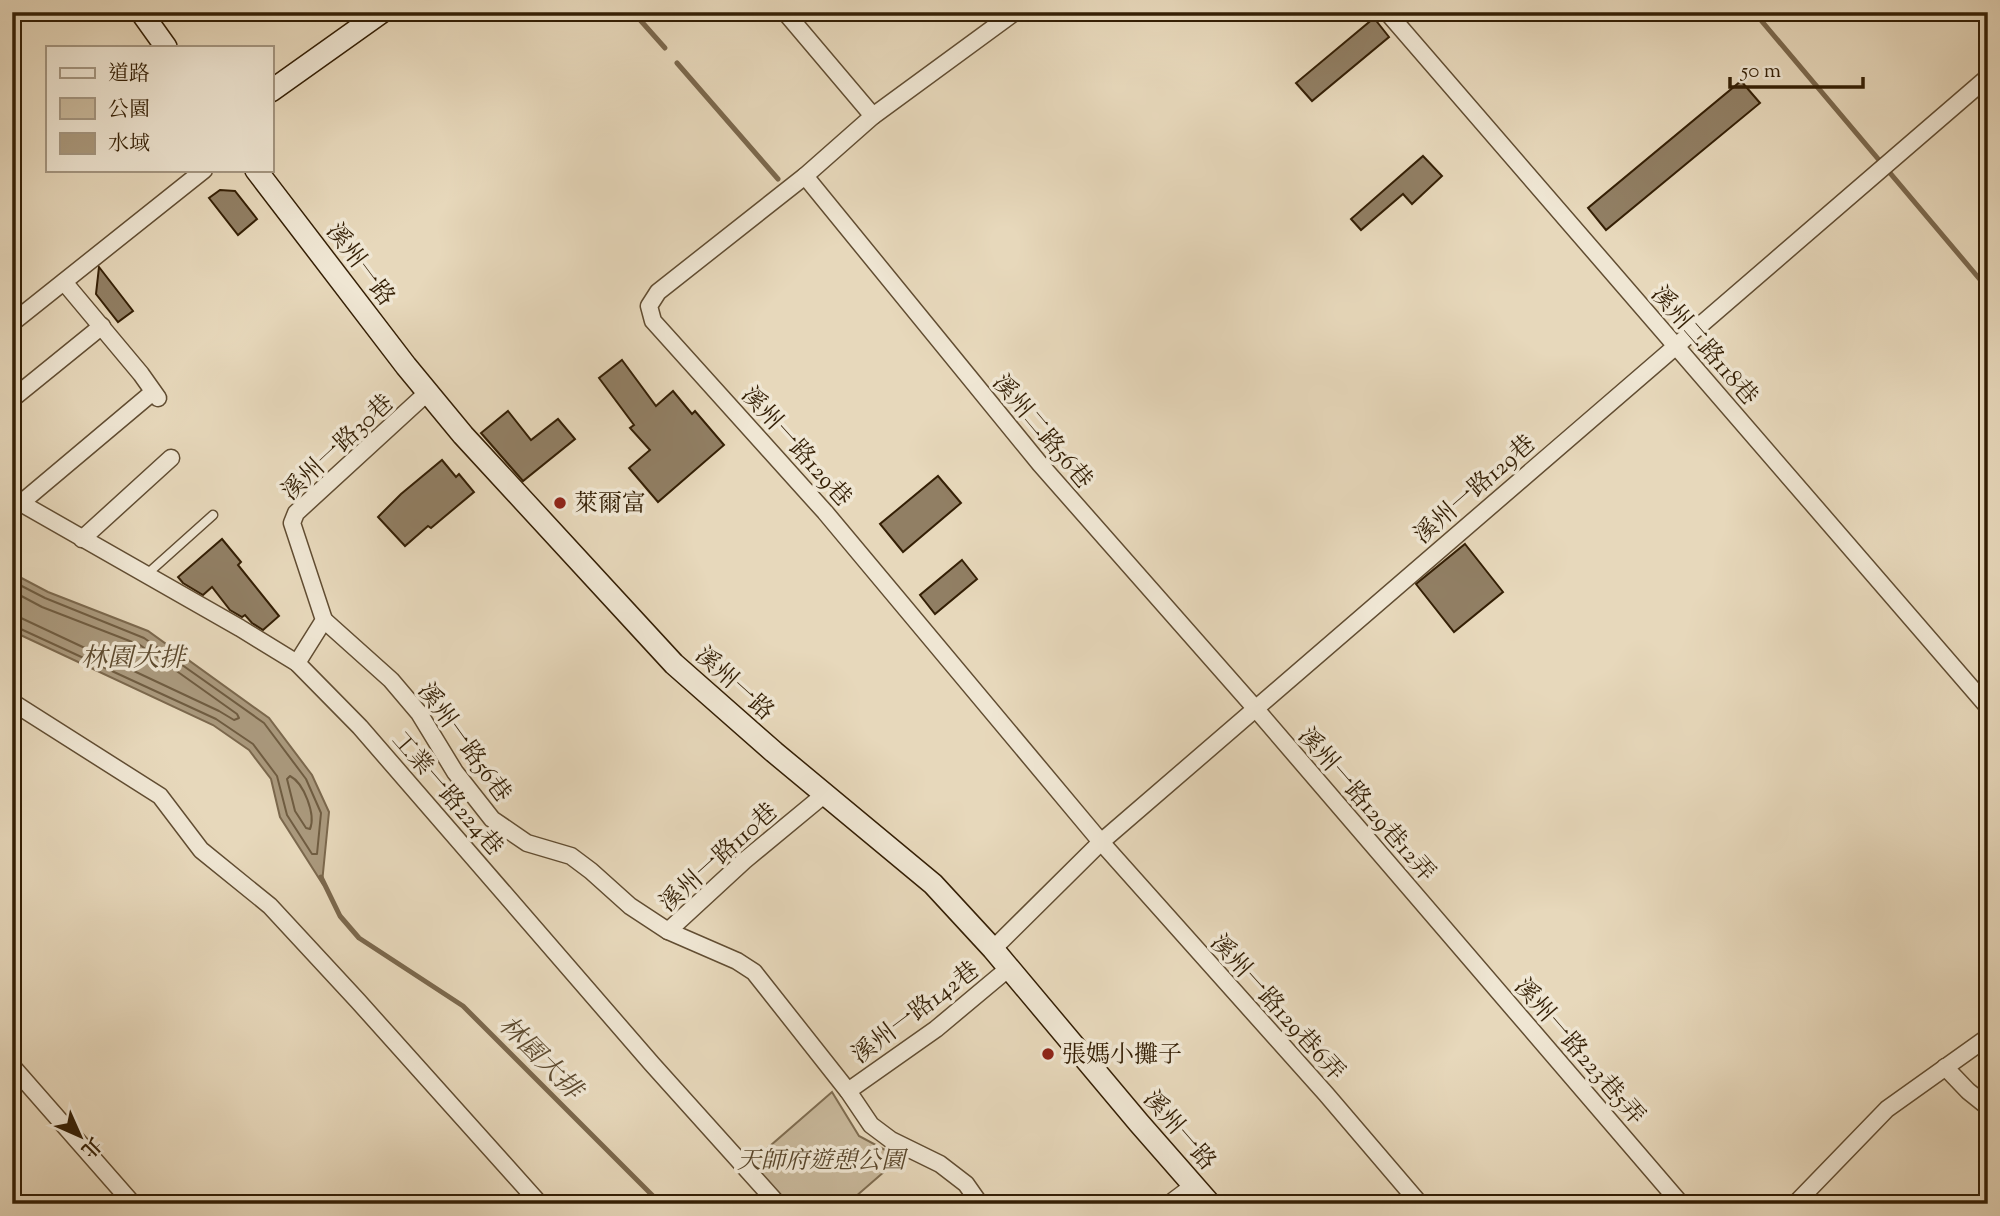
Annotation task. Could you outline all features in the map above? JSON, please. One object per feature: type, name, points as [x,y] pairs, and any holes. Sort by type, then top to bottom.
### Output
[{"type":"street","points":[[141,12],[165,46]]},
{"type":"street","name":"溪州一路129巷","points":[[1015,12],[873,116],[805,176],[658,292],[649,306],[653,321],[825,512],[1101,842]]},
{"type":"street","name":"溪州二路118巷","points":[[1387,12],[1988,707]]},
{"type":"street","points":[[273,90],[375,14]]},
{"type":"street","points":[[795,15],[873,116]]},
{"type":"street","name":"溪州一路129巷","points":[[993,949],[1101,842],[1988,76]]},
{"type":"street","points":[[12,323],[202,172]]},
{"type":"street","name":"溪州一路","points":[[258,172],[463,435],[674,664],[933,884],[993,949],[1210,1204]]},
{"type":"street","name":"溪州二路56巷","points":[[805,176],[1040,464],[1255,708]]},
{"type":"street","points":[[17,500],[156,396],[64,282]]},
{"type":"street","points":[[12,399],[102,326]]},
{"type":"street","name":"溪州一路30巷","points":[[371,662],[324,620],[292,523],[296,513],[428,393]]},
{"type":"street","points":[[82,539],[171,458]]},
{"type":"street","name":"工業一路224巷","points":[[17,500],[298,663],[360,727],[652,1064],[778,1204]]},
{"type":"street","points":[[298,663],[324,620]]},
{"type":"street","name":"溪州一路56巷","points":[[371,662],[391,680],[419,713],[455,772],[492,819],[527,843],[572,856],[592,870],[629,906],[668,930]]},
{"type":"street","points":[[12,702],[160,796],[201,850],[270,906],[540,1204]]},
{"type":"street","name":"溪州一路129巷12弄","points":[[1255,708],[1444,929]]},
{"type":"street","name":"溪州一路110巷","points":[[825,794],[744,861],[668,930],[737,961],[754,972],[848,1091],[871,1125],[891,1140],[940,1164],[966,1184],[979,1204]]},
{"type":"street","name":"溪州一路129巷6弄","points":[[1101,842],[1420,1204]]},
{"type":"street","name":"溪州一路223巷5弄","points":[[1444,929],[1681,1204]]},
{"type":"street","name":"溪州一路142巷","points":[[848,1091],[936,1028],[1009,968]]},
{"type":"street","points":[[1795,1204],[1887,1109],[1988,1037]]},
{"type":"street","points":[[12,1066],[133,1204]]},
{"type":"street","points":[[1945,1067],[1988,1107]]},
{"type":"street","points":[[1169,1204],[1193,1186]]},
{"type":"lane","points":[[146,575],[213,514]]},
{"type":"green space","name":"天師府遊憩公園","points":[[832,1092],[859,1136],[900,1158],[847,1204],[782,1204],[747,1166]]},
{"type":"water","name":"林園大排","points":[[12,573],[48,592],[148,631],[269,718],[312,775],[329,812],[322,883],[280,817],[271,779],[249,750],[213,725],[12,631]]},
{"type":"building","points":[[1374,18],[1389,37],[1312,101],[1296,83]]},
{"type":"building","points":[[1741,81],[1760,103],[1606,230],[1588,208]]},
{"type":"building","points":[[1423,156],[1442,176],[1412,204],[1403,194],[1361,230],[1351,219]]},
{"type":"building","points":[[220,190],[235,191],[257,219],[238,235],[209,198]]},
{"type":"building","points":[[99,267],[133,311],[118,322],[96,294]]},
{"type":"building","points":[[622,360],[656,406],[673,391],[692,414],[695,411],[724,445],[658,502],[629,468],[650,450],[630,428],[634,425],[599,378]]},
{"type":"building","points":[[508,411],[531,440],[558,419],[575,439],[523,481],[481,433]]},
{"type":"building","points":[[442,460],[456,477],[459,474],[474,492],[405,546],[378,517]]},
{"type":"building","points":[[938,476],[961,503],[903,552],[880,524]]},
{"type":"building","points":[[222,539],[241,562],[238,565],[279,616],[263,630],[245,615],[242,617],[230,610],[212,587],[203,595],[178,577]]},
{"type":"building","points":[[1465,544],[1503,592],[1454,632],[1416,584]]},
{"type":"building","points":[[962,560],[977,579],[935,614],[920,595]]},
{"type":"waterway","points":[[633,12],[665,48]]},
{"type":"waterway","points":[[1754,12],[1988,289]]},
{"type":"waterway","points":[[677,63],[778,179]]},
{"type":"waterway","name":"林園大排","points":[[321,877],[340,916],[359,938],[463,1006],[661,1204]]},
{"type":"place","name":"萊爾富","points":[[560,503]]},
{"type":"place","name":"張媽小攤子","points":[[1048,1054]]}]
